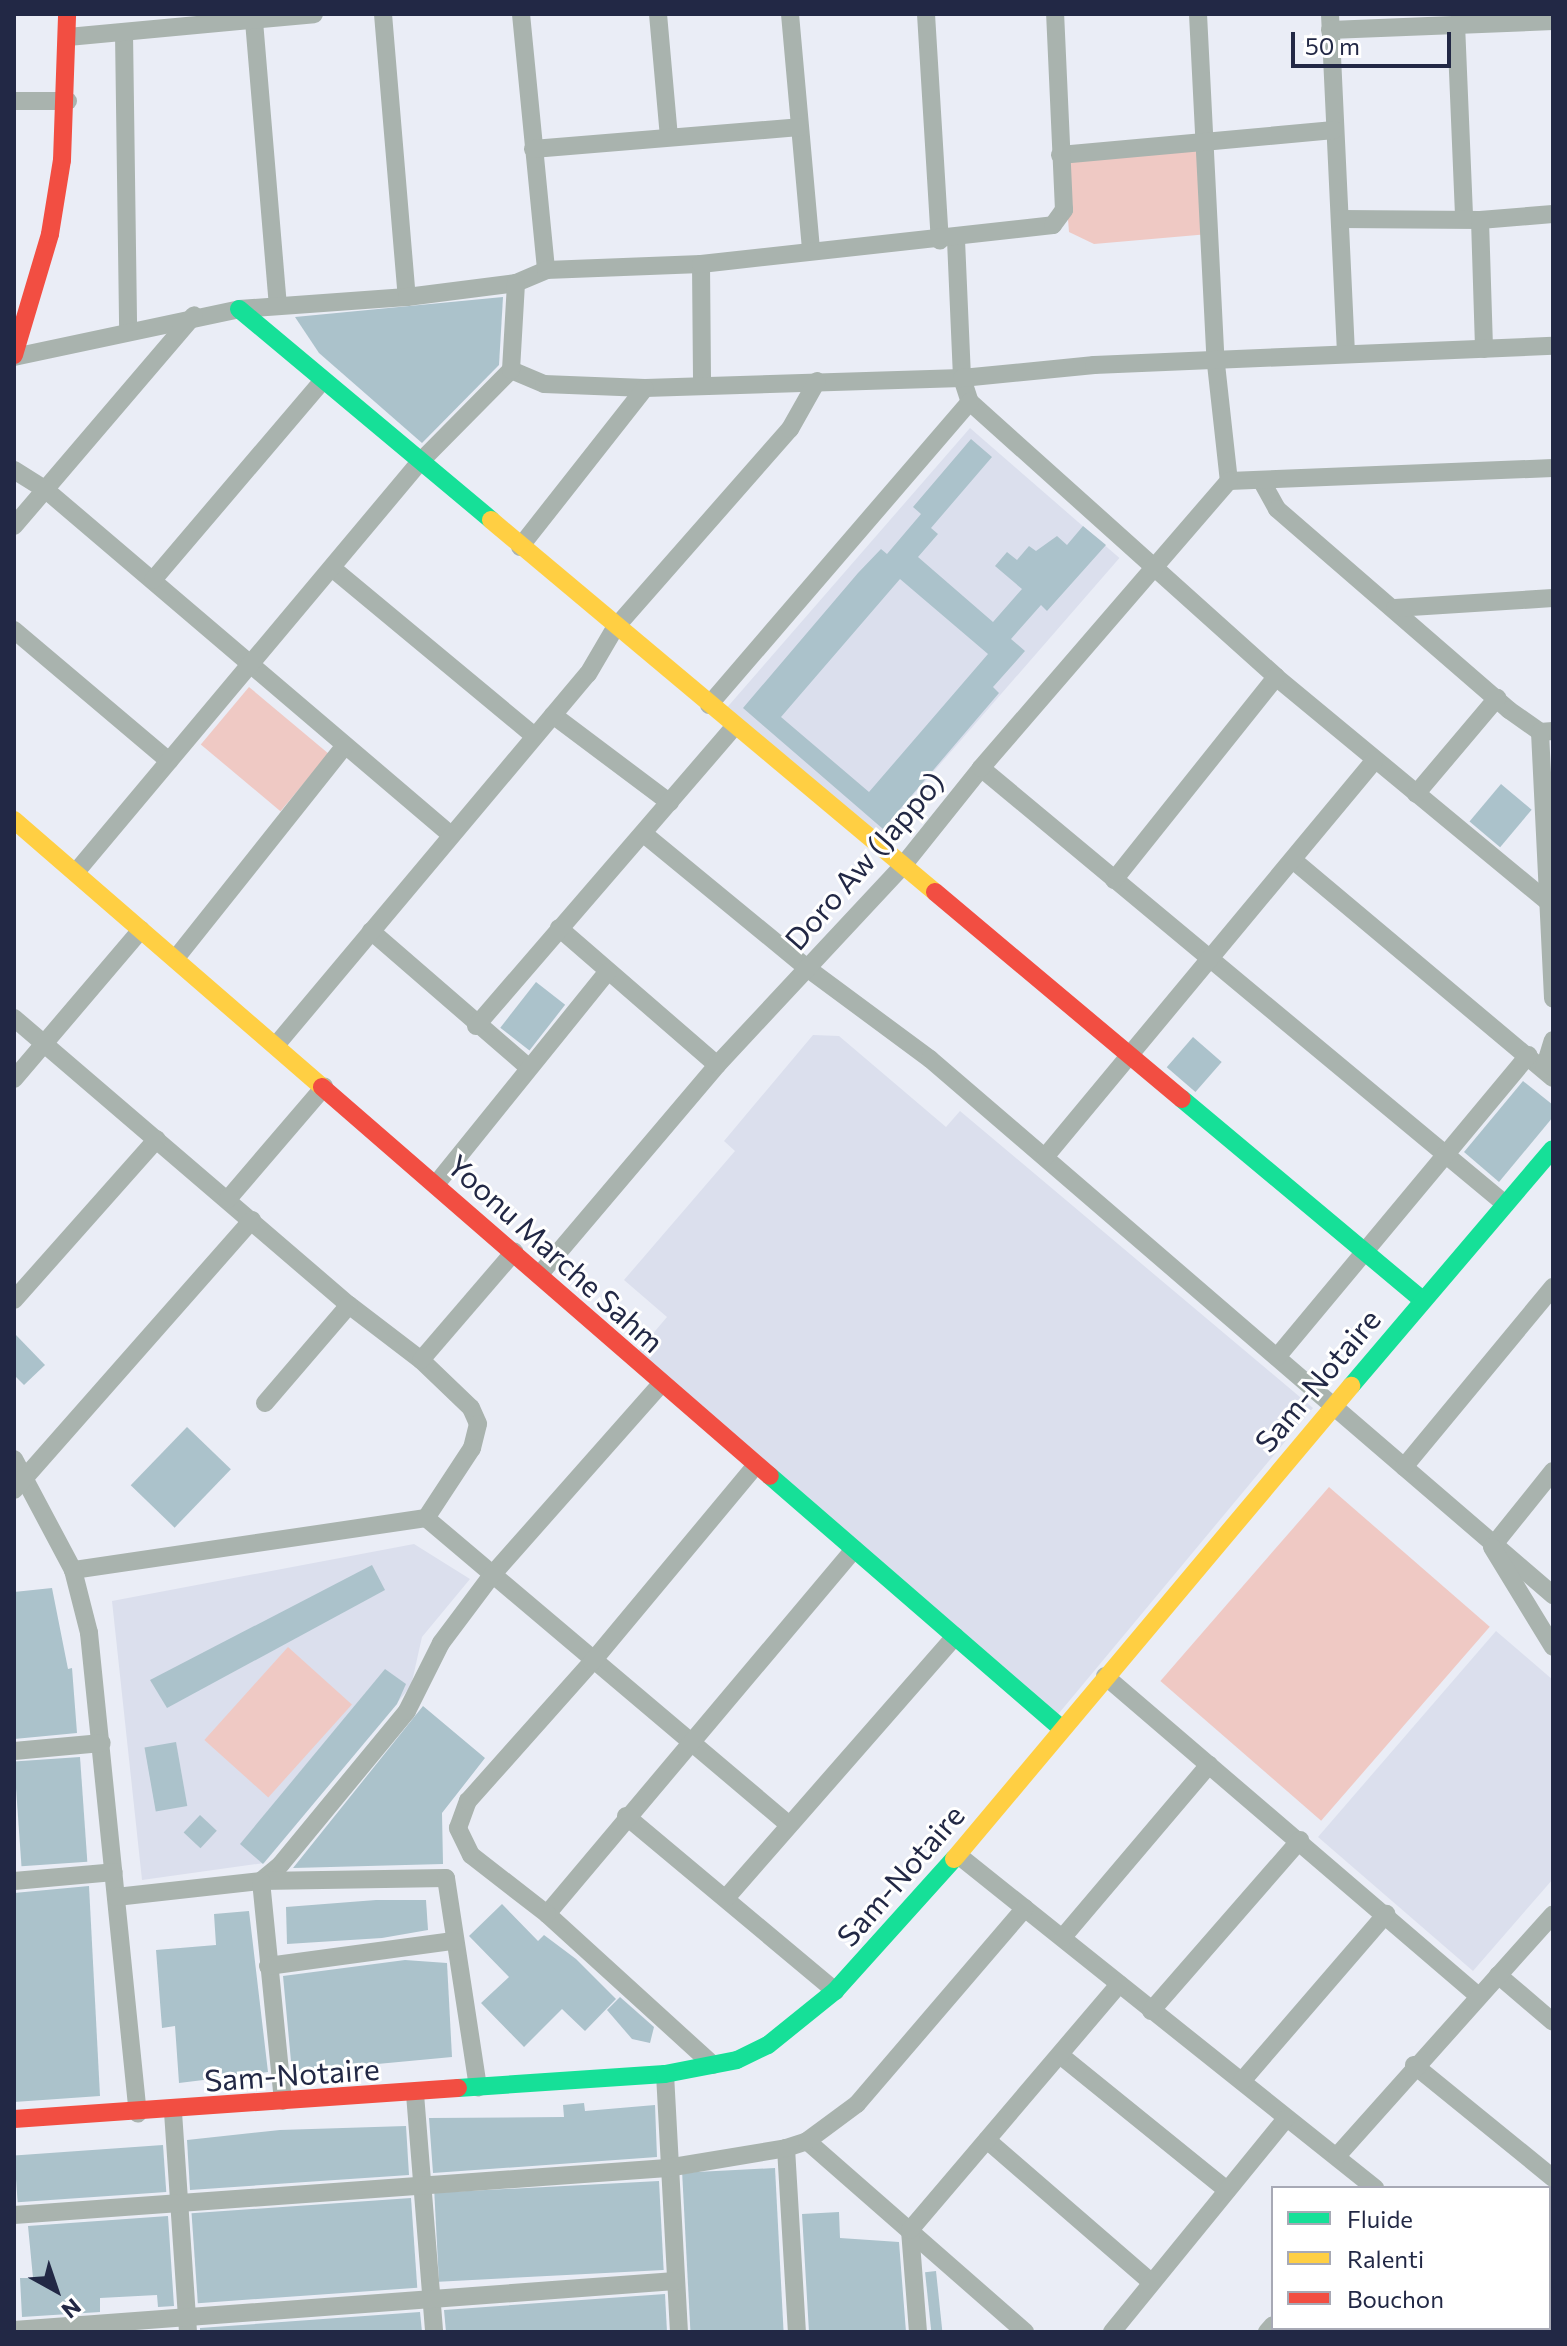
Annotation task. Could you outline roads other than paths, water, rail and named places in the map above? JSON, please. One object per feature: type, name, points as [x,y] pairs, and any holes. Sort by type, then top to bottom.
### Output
[{"type":"street","points":[[67,14],[68,101],[50,234],[14,356],[194,315],[239,309],[407,297],[516,283],[546,270],[701,264],[948,240],[1060,221],[1064,210],[1055,14]]},
{"type":"street","points":[[68,37],[314,14]]},
{"type":"street","points":[[383,14],[407,297]]},
{"type":"street","points":[[521,14],[546,270]]},
{"type":"street","points":[[658,14],[669,137]]},
{"type":"street","points":[[790,14],[811,251]]},
{"type":"street","points":[[926,14],[962,378],[970,402],[1276,677],[1549,903]]},
{"type":"street","points":[[1198,14],[1202,139],[1216,364],[1229,481],[1553,468]]},
{"type":"street","points":[[254,21],[278,305]]},
{"type":"street","points":[[1464,21],[1472,219],[1484,349]]},
{"type":"street","points":[[1346,354],[1330,22],[1553,21]]},
{"type":"street","points":[[124,33],[128,331]]},
{"type":"street","points":[[14,101],[68,101]]},
{"type":"street","points":[[533,149],[799,127]]},
{"type":"street","points":[[1060,155],[1202,139],[1334,130]]},
{"type":"street","points":[[1341,219],[1472,219],[1553,214]]},
{"type":"street","points":[[701,264],[702,384]]},
{"type":"street","points":[[76,872],[419,463],[511,370],[516,283]]},
{"type":"street","points":[[239,309],[733,728],[1422,1300]]},
{"type":"street","points":[[14,526],[194,315]]},
{"type":"street","points":[[511,370],[544,384],[645,388],[962,378],[1094,365],[1216,364],[1346,354],[1553,346]]},
{"type":"street","points":[[153,580],[323,380]]},
{"type":"street","points":[[277,1044],[588,674],[615,628],[790,429],[817,381]]},
{"type":"street","points":[[520,547],[645,388]]},
{"type":"street","points":[[709,705],[970,402]]},
{"type":"street","points":[[14,470],[46,490],[451,835]]},
{"type":"street","points":[[1261,480],[1277,509],[1497,698],[1546,731],[1553,999]]},
{"type":"street","name":"Doro Aw (Jappo)","points":[[540,1274],[717,1065],[901,868],[981,768],[1229,481]]},
{"type":"street","points":[[332,568],[534,736]]},
{"type":"street","points":[[1395,608],[1553,598]]},
{"type":"street","points":[[14,630],[169,761]]},
{"type":"street","points":[[1114,880],[1276,677]]},
{"type":"street","points":[[1416,794],[1497,698]]},
{"type":"street","points":[[553,715],[670,803]]},
{"type":"street","points":[[476,1026],[733,728]]},
{"type":"street","points":[[176,958],[344,747]]},
{"type":"street","points":[[1045,1157],[1374,761]]},
{"type":"street","points":[[981,768],[1505,1204]]},
{"type":"street","name":"Yoonu Marche Sahm","points":[[14,820],[437,1183],[660,1385],[1060,1727]]},
{"type":"street","points":[[644,834],[807,968],[930,1059],[1333,1404],[1492,1547],[1553,1595]]},
{"type":"street","points":[[1293,860],[1549,1074]]},
{"type":"street","points":[[559,928],[717,1065]]},
{"type":"street","points":[[14,1079],[141,930]]},
{"type":"street","points":[[371,931],[476,1026],[527,1066]]},
{"type":"street","points":[[437,1183],[527,1066],[607,972]]},
{"type":"street","points":[[14,1018],[349,1305],[421,1360],[471,1408],[478,1424],[472,1448],[426,1518],[73,1570]]},
{"type":"street","points":[[1549,1074],[1553,1040]]},
{"type":"street","points":[[1277,1357],[1529,1055]]},
{"type":"street","points":[[228,1199],[324,1087]]},
{"type":"street","points":[[14,1300],[157,1139]]},
{"type":"street","name":"Sam-Notaire","points":[[14,2119],[173,2112],[283,2101],[665,2074],[713,2065],[768,2045],[835,1991],[958,1855],[1060,1727],[1553,1149]]},
{"type":"street","points":[[21,1485],[252,1220]]},
{"type":"street","points":[[421,1360],[514,1252]]},
{"type":"street","points":[[1404,1467],[1553,1287]]},
{"type":"street","points":[[265,1403],[349,1305]]},
{"type":"street","points":[[261,1881],[281,1864],[407,1711],[441,1643],[492,1575],[660,1385]]},
{"type":"street","points":[[14,1459],[21,1485],[73,1570],[89,1633],[138,2114]]},
{"type":"street","points":[[713,2065],[547,1914],[471,1855],[458,1834],[468,1801],[592,1662],[756,1465]]},
{"type":"street","points":[[1492,1547],[1553,1471]]},
{"type":"street","points":[[426,1518],[688,1744],[787,1823]]},
{"type":"street","points":[[1492,1547],[1553,1647]]},
{"type":"street","points":[[547,1914],[626,1816],[854,1549]]},
{"type":"street","points":[[726,1898],[787,1823],[955,1636]]},
{"type":"street","points":[[1105,1676],[1300,1840],[1478,1996]]},
{"type":"street","points":[[14,1751],[102,1743]]},
{"type":"street","points":[[1063,1937],[1209,1765]]},
{"type":"street","points":[[626,1816],[835,1991]]},
{"type":"street","points":[[1151,2011],[1300,1840]]},
{"type":"street","points":[[116,1897],[261,1881],[446,1878],[471,1855]]},
{"type":"street","points":[[958,1855],[1373,2186]]},
{"type":"street","points":[[14,1881],[114,1872]]},
{"type":"street","points":[[446,1878],[453,1941],[478,2088]]},
{"type":"street","points":[[261,1881],[283,2101]]},
{"type":"street","points":[[14,2215],[667,2168],[786,2148],[807,2141],[880,2081],[1025,1908]]},
{"type":"street","points":[[1242,2081],[1386,1914]]},
{"type":"street","points":[[1337,2156],[1414,2065],[1553,1914]]},
{"type":"street","points":[[268,1966],[453,1941]]},
{"type":"street","points":[[1498,1975],[1553,2022]]},
{"type":"street","points":[[918,2332],[910,2230],[1119,1984]]},
{"type":"street","points":[[1060,2055],[1227,2190]]},
{"type":"street","points":[[1414,2065],[1553,2178]]},
{"type":"street","points":[[665,2074],[667,2168],[679,2332]]},
{"type":"street","points":[[415,2094],[434,2332]]},
{"type":"street","points":[[173,2112],[188,2324]]},
{"type":"street","points":[[1112,2332],[1286,2119]]},
{"type":"street","points":[[987,2140],[1151,2282]]},
{"type":"street","points":[[807,2141],[1025,2332]]},
{"type":"street","points":[[786,2148],[797,2332]]},
{"type":"street","points":[[14,2330],[188,2324],[431,2299],[675,2281]]}]
